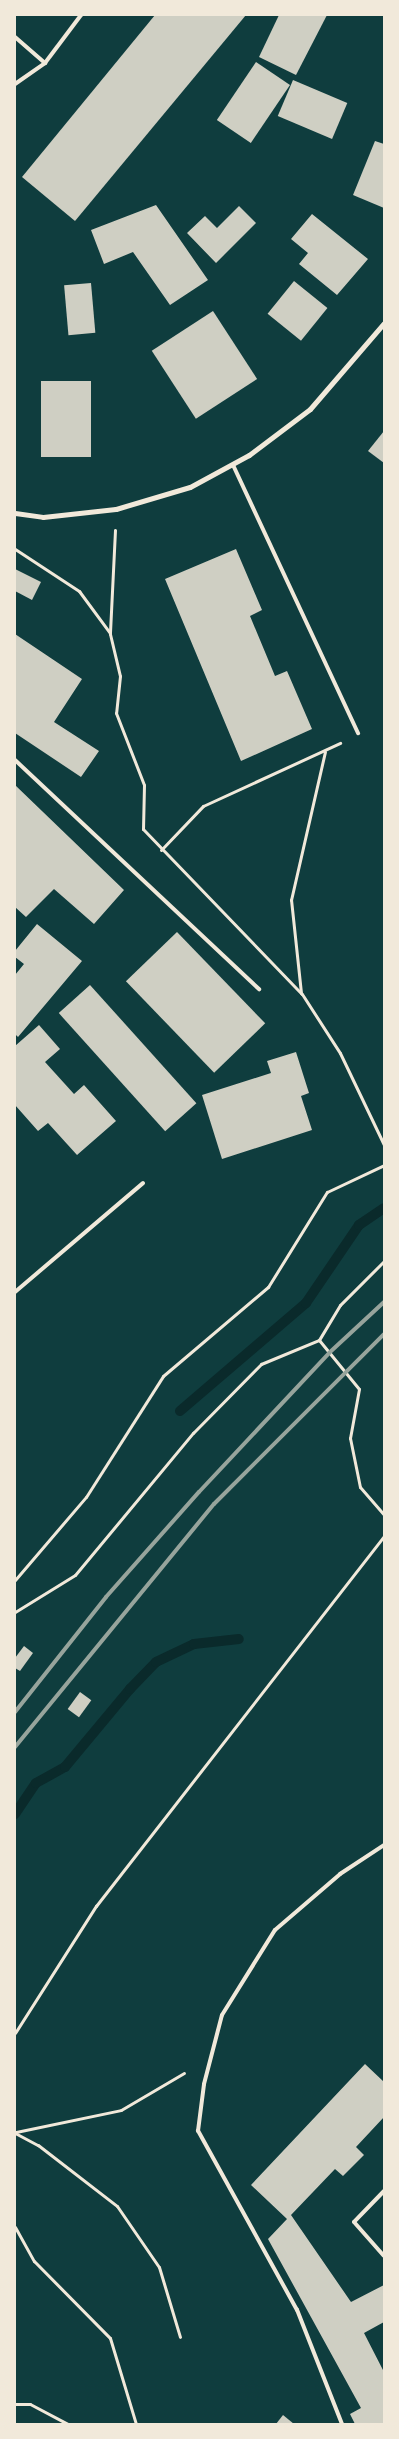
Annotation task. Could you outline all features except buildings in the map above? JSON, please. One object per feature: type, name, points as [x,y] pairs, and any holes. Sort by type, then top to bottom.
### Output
[{"type":"street","points":[[15,513],[43,518],[116,509],[190,487],[233,465],[310,409],[384,322]]},
{"type":"lane","points":[[15,84],[45,63],[81,15]]},
{"type":"lane","points":[[15,37],[45,63]]},
{"type":"lane","points":[[233,465],[358,733]]},
{"type":"lane","points":[[15,760],[259,989]]},
{"type":"lane","points":[[15,1292],[143,1183]]},
{"type":"lane","points":[[342,2424],[297,2310],[198,2131],[204,2084],[222,2015],[275,1930],[340,1874],[384,1846]]},
{"type":"lane","points":[[384,2191],[354,2222],[384,2256]]},
{"type":"path","points":[[116,509],[110,634],[120,676],[116,713],[144,785],[143,829],[161,850],[302,994],[340,1053],[384,1145]]},
{"type":"path","points":[[15,549],[79,590],[110,634]]},
{"type":"path","points":[[161,850],[203,806],[325,752],[358,733]]},
{"type":"path","points":[[302,994],[291,900],[325,752]]},
{"type":"path","points":[[15,1580],[86,1497],[163,1376],[268,1288],[326,1192],[384,1165]]},
{"type":"path","points":[[15,1612],[75,1574],[193,1433],[261,1364],[320,1340],[340,1305],[384,1261]]},
{"type":"path","points":[[320,1340],[359,1389],[352,1446],[360,1487],[384,1515]]},
{"type":"path","points":[[15,2033],[96,1906],[384,1536]]},
{"type":"path","points":[[15,2132],[120,2110],[182,2076],[187,2069]]},
{"type":"path","points":[[15,2132],[38,2145],[117,2206],[159,2267],[180,2337]]},
{"type":"path","points":[[15,2227],[34,2261],[110,2338],[136,2424]]},
{"type":"path","points":[[15,2404],[30,2404],[68,2424]]},
{"type":"waterway","points":[[180,1411],[306,1303],[359,1225],[384,1208]]},
{"type":"waterway","points":[[15,1814],[36,1783],[65,1767],[130,1689],[156,1662],[194,1644],[239,1639]]},
{"type":"railway","points":[[15,1712],[106,1597],[199,1492],[329,1353],[384,1302]]},
{"type":"railway","points":[[15,1747],[214,1504],[384,1334]]}]
